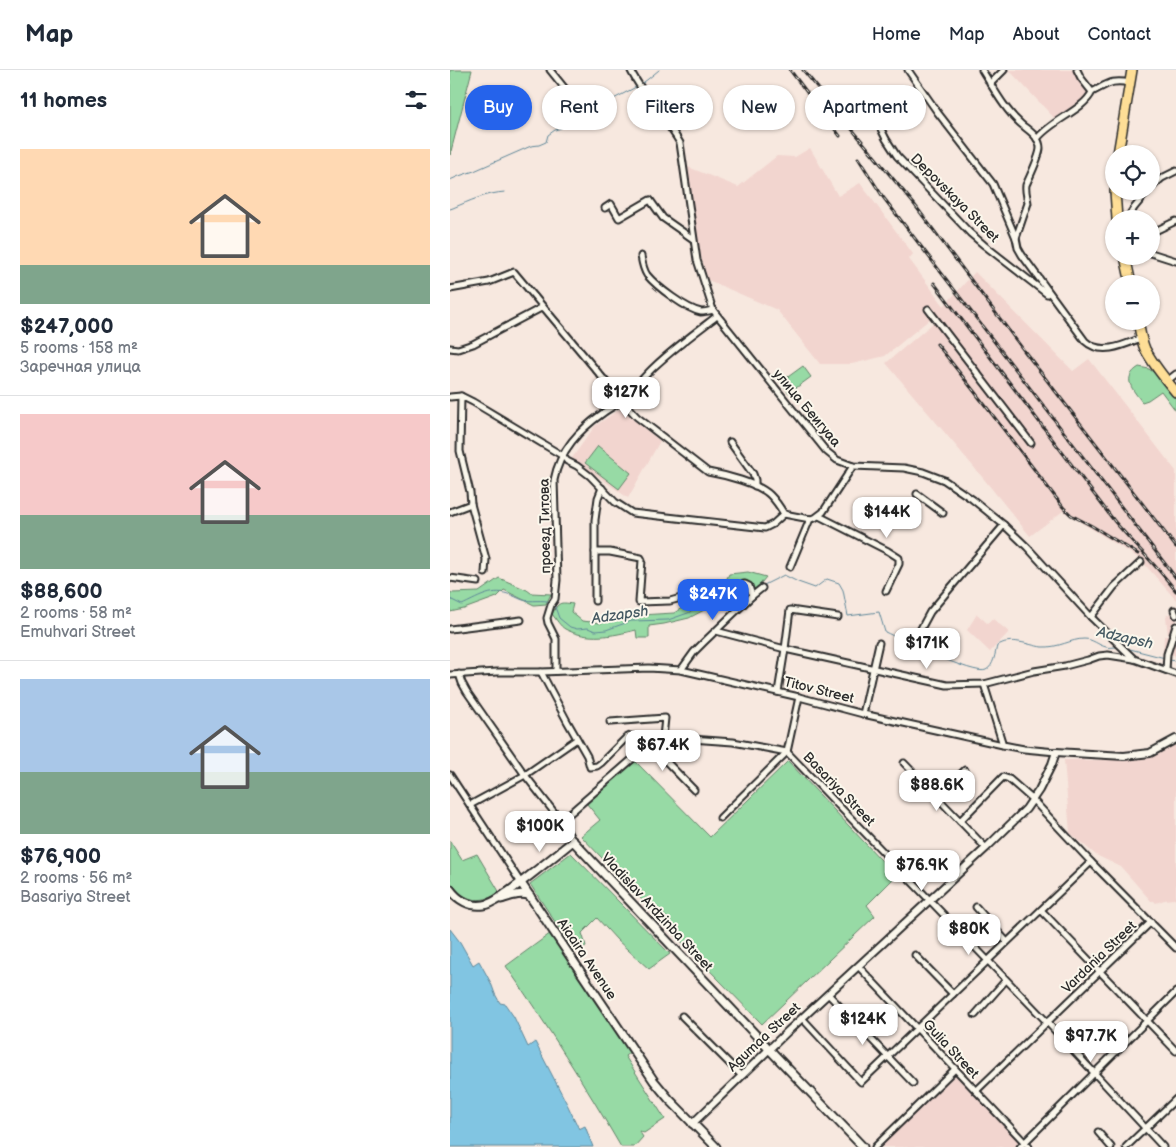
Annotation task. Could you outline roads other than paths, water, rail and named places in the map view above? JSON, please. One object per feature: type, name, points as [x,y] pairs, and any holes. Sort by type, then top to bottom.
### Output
[{"type":"highway","points":[[1120,145],[1130,83],[1134,71]]},
{"type":"highway","points":[[1140,330],[1146,349],[1176,392]]},
{"type":"main road","points":[[496,900],[521,883],[573,841]]},
{"type":"main road","name":"Vladislav Ardzinba Street","points":[[573,841],[863,1147]]},
{"type":"main road","name":"Aiaaira Avenue","points":[[521,883],[654,1081],[692,1124],[716,1147]]},
{"type":"main road","points":[[450,889],[468,904],[484,905],[520,894],[530,896]]},
{"type":"street","points":[[550,70],[562,85]]},
{"type":"street","name":"улица Беигуаа","points":[[631,70],[638,85],[680,143],[697,260],[713,310],[826,451],[837,460],[853,466],[904,468],[923,472],[944,480],[1004,525],[1027,547],[1091,617],[1134,659]]},
{"type":"street","points":[[908,70],[938,113],[989,178],[998,194],[1022,255],[1085,341],[1097,347],[1105,348],[1118,347],[1141,338]]},
{"type":"street","points":[[982,70],[1009,111],[1040,142],[1040,152],[1025,190],[1028,203],[1016,238]]},
{"type":"street","points":[[990,84],[1004,70]]},
{"type":"street","points":[[1077,70],[1092,92]]},
{"type":"street","points":[[1037,139],[1045,130],[1079,107],[1089,98],[1092,92],[1114,81],[1119,80],[1130,83]]},
{"type":"street","name":"Depovskaya Street","points":[[882,130],[897,156],[970,232],[1052,297]]},
{"type":"street","points":[[1160,180],[1176,171]]},
{"type":"street","points":[[605,208],[612,204],[619,218],[650,200],[663,218],[693,239]]},
{"type":"street","points":[[1133,210],[1141,200]]},
{"type":"street","points":[[1160,229],[1176,221]]},
{"type":"street","points":[[641,256],[643,268],[647,274],[675,299],[696,310],[703,312],[713,310]]},
{"type":"street","points":[[1160,256],[1176,261]]},
{"type":"street","points":[[450,289],[489,282],[514,272],[637,417],[708,472],[722,474],[763,489],[778,503],[784,514]]},
{"type":"street","points":[[450,348],[458,349],[473,344],[543,307]]},
{"type":"street","points":[[928,309],[1031,443]]},
{"type":"street","name":"проезд Титова","points":[[556,671],[556,639],[547,618],[550,605],[555,599],[557,580],[554,480],[563,456],[569,443],[586,426],[622,401],[665,356],[718,316]]},
{"type":"street","points":[[1167,381],[1176,374]]},
{"type":"street","points":[[450,397],[461,396],[473,402],[563,456],[567,461],[590,476],[615,502],[632,513],[765,528],[773,524],[784,514]]},
{"type":"street","points":[[461,396],[460,451],[471,504],[486,559],[484,573]]},
{"type":"street","points":[[730,442],[753,474],[755,486]]},
{"type":"street","points":[[784,514],[810,519],[819,516],[853,466]]},
{"type":"street","points":[[595,601],[595,520],[598,498],[602,488]]},
{"type":"street","points":[[917,494],[943,513]]},
{"type":"street","points":[[450,512],[471,504]]},
{"type":"street","points":[[819,516],[899,558],[899,564],[886,592]]},
{"type":"street","points":[[790,567],[810,519]]},
{"type":"street","points":[[917,636],[930,612],[1004,525]]},
{"type":"street","points":[[595,552],[610,552],[641,558],[640,602],[670,601],[706,591],[745,584],[749,586],[751,592]]},
{"type":"street","points":[[1091,617],[1114,587],[1141,562]]},
{"type":"street","points":[[450,578],[478,582]]},
{"type":"street","points":[[681,670],[694,652],[716,632],[751,592],[762,588]]},
{"type":"street","points":[[778,692],[790,610],[838,617]]},
{"type":"street","points":[[450,629],[521,620]]},
{"type":"street","points":[[1166,668],[1167,654],[1176,626]]},
{"type":"street","points":[[716,632],[785,650],[947,685],[984,684],[1108,655],[1134,659],[1166,668],[1176,674]]},
{"type":"street","points":[[863,714],[878,643]]},
{"type":"street","name":"Titov Street","points":[[450,675],[649,668],[681,670],[863,714],[1024,749],[1124,756],[1150,753],[1176,740]]},
{"type":"street","points":[[541,672],[587,756],[590,767],[601,764],[630,736],[733,742],[787,752]]},
{"type":"street","name":"Vladislav Ardzinba Street","points":[[459,674],[467,692],[525,775],[561,821],[573,841]]},
{"type":"street","points":[[984,684],[1003,745]]},
{"type":"street","points":[[720,818],[787,752],[799,697]]},
{"type":"street","points":[[610,722],[665,718],[658,739],[658,753],[694,790]]},
{"type":"street","points":[[470,805],[525,775],[577,739]]},
{"type":"street","points":[[561,821],[644,748],[658,739]]},
{"type":"street","name":"Basariya Street","points":[[787,752],[1163,1147]]},
{"type":"street","name":"Agumaa Street","points":[[692,1124],[741,1075],[1026,809],[1033,800],[1052,764],[1056,752]]},
{"type":"street","points":[[904,763],[986,848]]},
{"type":"street","points":[[936,797],[965,770]]},
{"type":"street","name":"Aiaaira Avenue","points":[[450,775],[521,883]]},
{"type":"street","points":[[960,821],[1003,777],[1009,779],[1033,800],[1176,948]]},
{"type":"street","points":[[802,1018],[861,1082],[1091,862]]},
{"type":"street","points":[[976,908],[1007,942]]},
{"type":"street","points":[[1041,910],[1176,1051]]},
{"type":"street","name":"Vardania Street","points":[[976,1091],[1151,922]]},
{"type":"street","points":[[915,955],[953,994]]},
{"type":"street","name":"Gulia Street","points":[[858,966],[1027,1145]]},
{"type":"street","points":[[975,1015],[1006,980]]},
{"type":"street","points":[[1020,1147],[1027,1145],[1176,992]]},
{"type":"street","points":[[828,994],[913,1083]]},
{"type":"street","points":[[682,1016],[741,1075]]},
{"type":"street","points":[[875,1147],[955,1069]]},
{"type":"street","points":[[1130,1146],[1176,1099]]},
{"type":"street","points":[[1098,1132],[1111,1147]]},
{"type":"water","points":[[450,929],[473,965],[479,961],[500,1003],[505,1004],[514,1017],[528,1047],[535,1042],[579,1129],[585,1126],[593,1147],[450,1147]]},
{"type":"waterway","points":[[640,85],[659,70]]},
{"type":"waterway","points":[[450,180],[531,146],[546,142],[548,135],[585,111],[627,92]]},
{"type":"waterway","points":[[450,209],[472,200],[505,192]]},
{"type":"waterway","name":"Adzapsh","points":[[762,586],[784,575],[815,588],[827,579],[839,583],[843,590],[848,616],[879,612],[885,632],[937,656],[968,668],[979,670],[986,670],[991,666],[997,646],[1013,641],[1048,647],[1084,639],[1107,647],[1117,647]]},
{"type":"waterway","name":"Adzapsh","points":[[554,604],[559,618],[570,627],[577,629],[588,628],[595,631],[606,630],[631,621],[668,620],[688,613],[713,600],[749,591]]},
{"type":"waterway","name":"Adzapsh","points":[[450,599],[462,605],[496,592],[512,595],[523,600],[551,602]]},
{"type":"waterway","name":"Adzapsh","points":[[1126,648],[1165,658]]},
{"type":"waterway","name":"Adzapsh","points":[[1169,660],[1176,661]]},
{"type":"railway","points":[[790,70],[840,136]]},
{"type":"railway","points":[[803,70],[914,204],[1025,352],[1176,547]]},
{"type":"railway","points":[[858,158],[883,197],[1176,578]]},
{"type":"railway","points":[[934,283],[1115,522],[1176,591]]},
{"type":"railway","points":[[937,344],[1063,507],[1071,515],[1138,554]]}]
